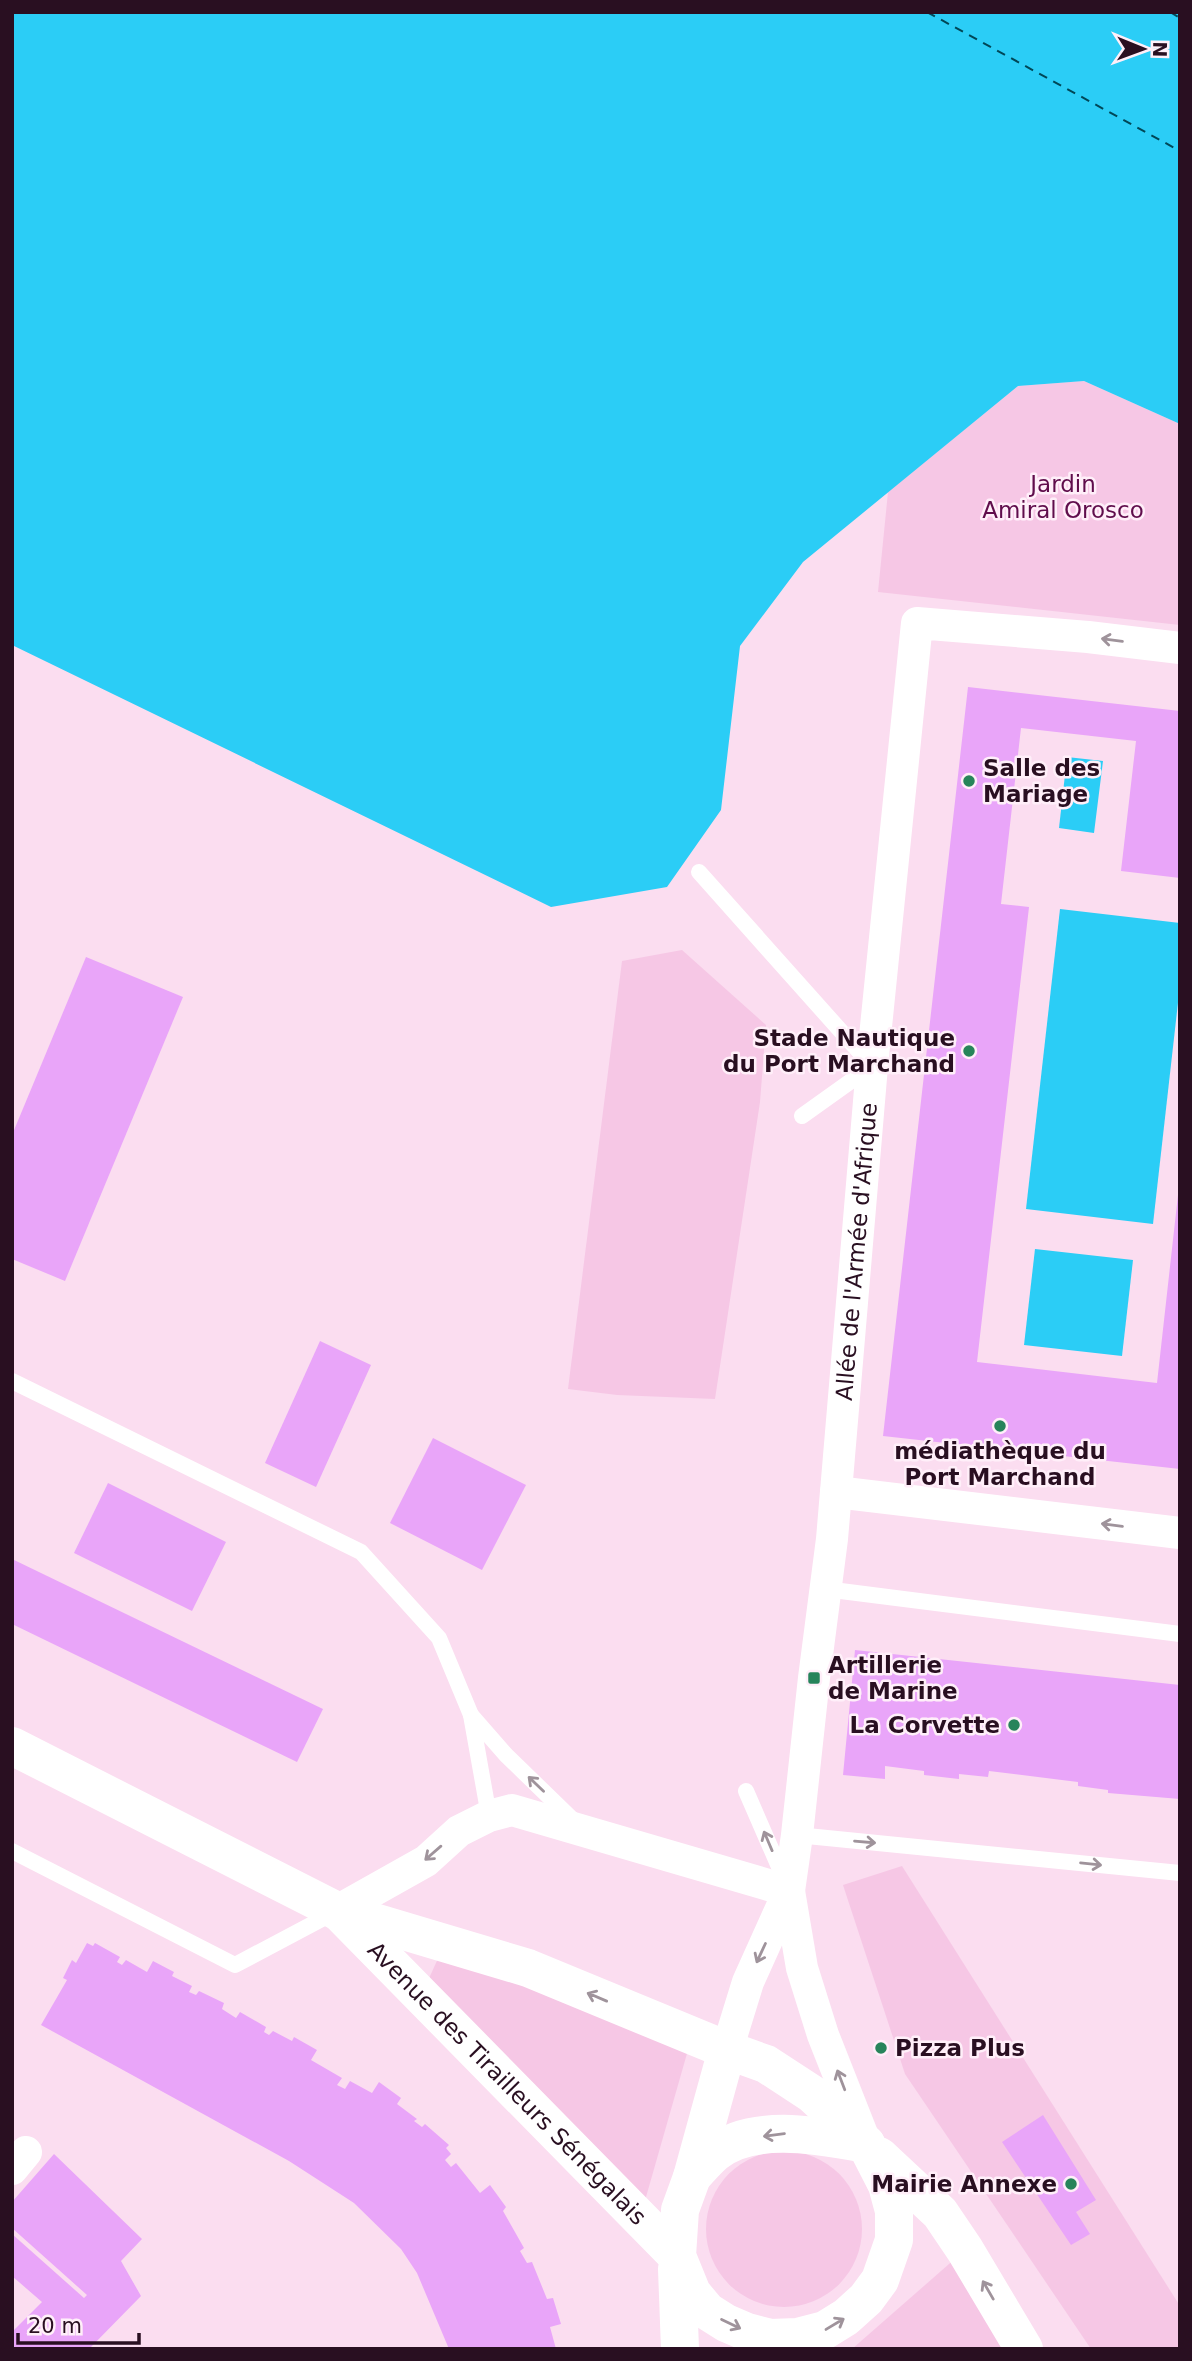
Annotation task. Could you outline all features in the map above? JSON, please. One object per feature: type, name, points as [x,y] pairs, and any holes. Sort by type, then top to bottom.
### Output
[{"type":"main road","name":"Avenue des Tirailleurs Sénégalais","points":[[12,1746],[337,1911],[528,1968],[778,2071],[812,2094],[940,2213],[1024,2349]]},
{"type":"main road","name":"Avenue des Tirailleurs Sénégalais","points":[[337,1911],[677,2256]]},
{"type":"main road","points":[[680,2349],[677,2256],[680,2210],[692,2177],[727,2050]]},
{"type":"main road","points":[[677,2256],[692,2293],[707,2311],[772,2345],[825,2330],[846,2318],[866,2299],[880,2280],[894,2240],[894,2211],[887,2185],[866,2144],[810,2135],[758,2137],[738,2141],[716,2152],[692,2177]]},
{"type":"street","name":"Allée de l'Armée d'Afrique","points":[[727,2050],[748,1982],[789,1891],[797,1835],[836,1492],[872,1066],[917,623],[1180,648]]},
{"type":"street","points":[[836,1492],[1180,1533]]},
{"type":"street","points":[[337,1911],[426,1861],[458,1831],[489,1816],[512,1810],[789,1891]]},
{"type":"street","name":"Allée de l'Armée d'Afrique","points":[[789,1891],[802,1968],[823,2035],[866,2144]]},
{"type":"lane","points":[[699,872],[872,1066],[802,1116]]},
{"type":"lane","points":[[12,1381],[361,1552],[439,1638],[471,1715],[489,1816]]},
{"type":"lane","points":[[825,1589],[1180,1634]]},
{"type":"lane","points":[[471,1715],[506,1755],[584,1832]]},
{"type":"lane","points":[[746,1791],[789,1891]]},
{"type":"lane","points":[[797,1835],[1180,1873]]},
{"type":"lane","points":[[12,1851],[235,1965],[337,1911]]},
{"type":"green space","name":"Jardin Amiral Orosco","points":[[1084,381],[1180,424],[1180,625],[878,592],[888,492],[1018,386]]},
{"type":"green space","points":[[682,950],[766,1025],[760,1102],[715,1399],[617,1395],[568,1389],[622,961]]},
{"type":"green space","points":[[902,1866],[1180,2306],[1180,2349],[1091,2349],[905,2074],[843,1885]]},
{"type":"green space","points":[[445,1943],[692,2036],[640,2218],[421,1996]]},
{"type":"green space","points":[[784,2151],[814,2157],[839,2174],[856,2199],[862,2229],[856,2259],[839,2284],[814,2301],[784,2307],[754,2301],[729,2284],[712,2259],[706,2229],[712,2199],[729,2174],[754,2157]]},
{"type":"green space","points":[[965,2250],[1024,2349],[852,2349]]},
{"type":"water","points":[[12,12],[1180,12],[1180,424],[1084,381],[1018,386],[803,562],[740,646],[721,810],[667,887],[551,907],[12,645]]},
{"type":"water","points":[[1067,757],[1103,761],[1094,833],[1059,828]]},
{"type":"water","points":[[1060,909],[1180,923],[1180,985],[1153,1224],[1026,1209]]},
{"type":"water","points":[[1035,1249],[1133,1260],[1122,1356],[1024,1345]]},
{"type":"building","name":"Stade Nautique du Port Marchand","points":[[968,687],[1180,711],[1180,878],[1121,871],[1136,741],[1021,728],[1001,904],[1029,907],[977,1362],[1157,1383],[1180,1195],[1180,1469],[883,1436]]},
{"type":"building","points":[[86,957],[183,997],[65,1281],[12,1259],[12,1135]]},
{"type":"building","points":[[320,1341],[371,1365],[316,1487],[265,1463]]},
{"type":"building","points":[[433,1438],[526,1485],[482,1570],[390,1523]]},
{"type":"building","points":[[108,1483],[226,1542],[192,1611],[74,1553]]},
{"type":"building","points":[[12,1559],[323,1709],[297,1762],[12,1624]]},
{"type":"building","name":"La Corvette","points":[[855,1650],[1180,1685],[1180,1799],[1108,1793],[1108,1790],[1078,1786],[1078,1782],[989,1771],[988,1777],[959,1774],[959,1779],[924,1775],[924,1771],[885,1766],[885,1779],[843,1775]]},
{"type":"building","points":[[87,1943],[93,1946],[95,1943],[120,1957],[117,1962],[122,1965],[126,1960],[147,1972],[153,1961],[174,1972],[172,1976],[192,1986],[189,1992],[196,1995],[199,1991],[224,2003],[222,2009],[236,2018],[240,2012],[266,2027],[264,2032],[269,2035],[273,2031],[292,2041],[294,2037],[317,2050],[311,2060],[342,2078],[337,2085],[345,2089],[350,2081],[372,2093],[379,2082],[401,2098],[397,2104],[417,2119],[414,2121],[422,2127],[425,2124],[449,2145],[446,2148],[451,2154],[445,2160],[451,2167],[456,2163],[480,2193],[490,2185],[506,2207],[503,2211],[524,2248],[520,2251],[527,2263],[532,2262],[547,2299],[553,2298],[561,2324],[550,2327],[556,2349],[449,2349],[417,2273],[401,2249],[354,2203],[289,2161],[41,2025],[67,1980],[63,1978],[72,1960],[76,1963]]},
{"type":"building","name":"Mairie Annexe","points":[[1043,2115],[1096,2200],[1076,2212],[1090,2234],[1071,2245],[1002,2142]]},
{"type":"building","points":[[54,2154],[142,2239],[121,2261],[141,2296],[89,2349],[12,2349],[12,2332],[42,2302],[12,2276],[12,2234],[84,2298],[87,2295],[12,2228],[12,2202]]},
{"type":"ferry route","points":[[927,12],[1180,151]]},
{"type":"ferry route","points":[[1170,12],[1180,18]]},
{"type":"place","name":"Salle des Mariage","points":[[969,781]]},
{"type":"place","name":"Stade Nautique du Port Marchand","points":[[969,1051]]},
{"type":"place","name":"médiathèque du Port Marchand","points":[[1000,1426]]},
{"type":"place","name":"Artillerie de Marine","points":[[814,1678]]},
{"type":"place","name":"La Corvette","points":[[1014,1725]]},
{"type":"place","name":"Pizza Plus","points":[[881,2048]]},
{"type":"place","name":"Mairie Annexe","points":[[1071,2184]]}]
